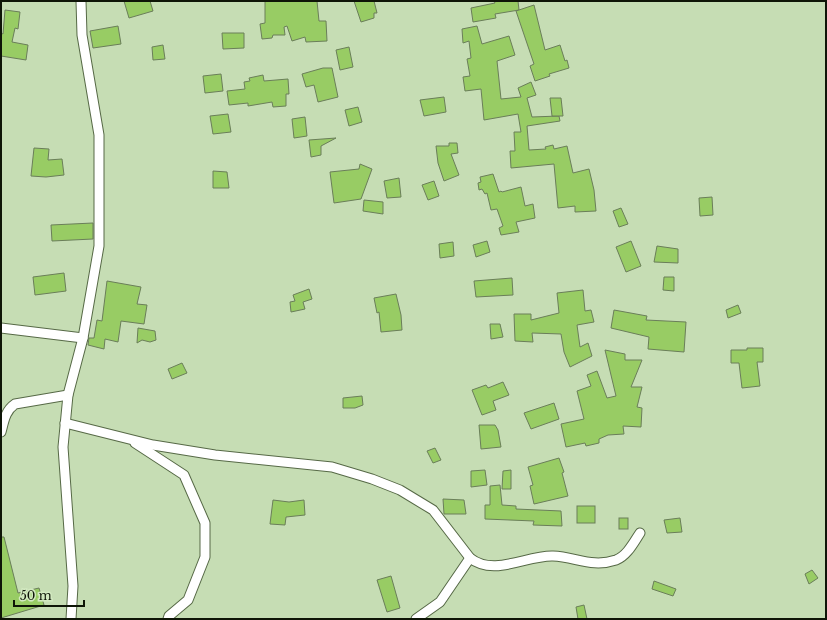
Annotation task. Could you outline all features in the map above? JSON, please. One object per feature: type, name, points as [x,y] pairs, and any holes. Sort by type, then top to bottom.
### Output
[{"type":"street","points":[[72,619],[73,586],[63,447],[68,395],[83,338],[98,246],[99,135],[82,35],[81,1]]},
{"type":"street","points":[[1,328],[83,338]]},
{"type":"street","points":[[1,432],[5,416],[9,408],[15,404],[68,395]]},
{"type":"street","points":[[65,423],[153,445],[215,455],[332,467],[372,479],[400,490],[433,510],[470,558],[477,564],[496,566],[551,556],[586,563],[602,563],[618,559],[628,550],[640,533]]},
{"type":"street","points":[[129,439],[184,475],[205,522],[205,557],[188,600],[168,616],[168,619]]},
{"type":"street","points":[[416,619],[440,602],[470,558]]},
{"type":"building","points":[[124,1],[150,1],[153,11],[129,18]]},
{"type":"building","points":[[265,1],[317,1],[319,21],[326,21],[327,41],[306,42],[305,37],[292,41],[287,26],[284,27],[285,35],[273,35],[272,38],[262,39],[260,24],[265,23]]},
{"type":"building","points":[[354,1],[374,1],[377,13],[374,13],[374,18],[361,22]]},
{"type":"building","points":[[494,1],[518,1],[519,10],[495,14],[496,18],[473,22],[471,8],[495,3]]},
{"type":"building","points":[[534,5],[545,50],[560,45],[569,68],[549,74],[550,76],[535,81],[530,66],[534,64],[516,11]]},
{"type":"building","points":[[5,10],[20,12],[18,29],[15,28],[12,42],[28,45],[26,60],[1,56],[1,33],[3,34]]},
{"type":"building","points":[[118,26],[121,44],[93,48],[90,31]]},
{"type":"building","points":[[477,26],[482,44],[509,36],[515,55],[497,61],[501,99],[521,97],[518,88],[531,82],[536,95],[527,98],[532,117],[559,116],[560,121],[527,126],[529,150],[546,149],[545,147],[553,145],[554,149],[567,146],[573,173],[589,169],[594,190],[596,211],[575,212],[575,206],[558,208],[554,164],[511,168],[510,151],[515,151],[514,132],[521,132],[518,114],[484,120],[481,89],[465,91],[463,77],[470,76],[467,59],[471,58],[469,41],[463,43],[462,29]]},
{"type":"building","points":[[222,33],[244,33],[244,48],[223,49]]},
{"type":"building","points":[[163,45],[165,59],[153,60],[152,47]]},
{"type":"building","points":[[349,47],[353,67],[340,70],[336,50]]},
{"type":"building","points":[[323,68],[332,68],[338,97],[318,102],[314,85],[306,87],[302,74]]},
{"type":"building","points":[[221,74],[223,91],[205,93],[203,76]]},
{"type":"building","points":[[263,75],[264,81],[288,79],[289,94],[286,94],[286,106],[273,107],[272,102],[248,106],[248,103],[229,105],[227,91],[245,89],[244,82],[250,81],[249,78]]},
{"type":"building","points":[[444,97],[446,112],[424,116],[420,100]]},
{"type":"building","points":[[550,98],[561,98],[563,116],[552,116]]},
{"type":"building","points":[[358,107],[362,122],[349,126],[345,110]]},
{"type":"building","points":[[228,114],[231,132],[213,134],[210,116]]},
{"type":"building","points":[[305,117],[307,136],[294,138],[292,119]]},
{"type":"building","points":[[336,138],[321,146],[321,155],[311,157],[309,140]]},
{"type":"building","points":[[449,143],[457,143],[458,153],[451,154],[459,175],[444,181],[438,163],[436,146],[449,146]]},
{"type":"building","points":[[34,148],[49,149],[48,160],[62,159],[64,175],[46,177],[31,176]]},
{"type":"building","points":[[360,164],[372,169],[361,199],[334,203],[330,172],[359,169]]},
{"type":"building","points":[[213,171],[227,172],[229,188],[213,188]]},
{"type":"building","points":[[493,174],[499,192],[521,187],[525,206],[533,204],[535,218],[516,222],[519,232],[501,235],[499,228],[503,226],[497,209],[491,210],[487,193],[485,194],[482,189],[479,190],[478,183],[481,182],[480,177]]},
{"type":"building","points":[[399,178],[401,197],[387,198],[384,181]]},
{"type":"building","points":[[434,181],[439,196],[428,200],[422,185]]},
{"type":"building","points":[[712,197],[713,215],[700,216],[699,198]]},
{"type":"building","points":[[364,200],[383,202],[383,214],[363,211]]},
{"type":"building","points":[[621,208],[628,224],[619,227],[613,211]]},
{"type":"building","points":[[93,223],[93,239],[52,241],[51,225]]},
{"type":"building","points":[[487,241],[490,252],[476,257],[473,245]]},
{"type":"building","points":[[631,241],[641,266],[626,272],[616,247]]},
{"type":"building","points":[[453,242],[454,256],[440,258],[439,244]]},
{"type":"building","points":[[657,246],[678,249],[678,263],[654,262]]},
{"type":"building","points":[[64,273],[66,291],[35,295],[33,277]]},
{"type":"building","points":[[664,277],[674,277],[674,291],[663,290]]},
{"type":"building","points":[[512,278],[513,295],[476,297],[474,281]]},
{"type":"building","points":[[107,281],[141,287],[137,304],[147,305],[144,324],[121,321],[118,342],[105,339],[104,349],[88,345],[89,338],[94,338],[97,320],[102,321]]},
{"type":"building","points":[[309,289],[312,299],[303,302],[305,309],[291,312],[290,302],[295,301],[293,295]]},
{"type":"building","points":[[583,290],[585,311],[591,310],[594,322],[577,325],[580,347],[588,343],[592,356],[570,367],[564,352],[561,334],[532,333],[533,342],[515,341],[514,314],[531,314],[531,320],[559,313],[557,293]]},
{"type":"building","points":[[396,294],[401,315],[402,330],[381,332],[379,312],[377,313],[374,298]]},
{"type":"building","points":[[738,305],[741,313],[728,318],[726,310]]},
{"type":"building","points":[[614,310],[647,316],[646,320],[686,322],[684,352],[648,349],[649,337],[611,328]]},
{"type":"building","points":[[490,324],[500,324],[503,337],[491,339]]},
{"type":"building","points":[[138,328],[155,331],[156,340],[150,342],[142,340],[137,343]]},
{"type":"building","points":[[747,348],[763,348],[763,362],[757,362],[760,386],[742,388],[739,363],[731,363],[731,350],[747,350]]},
{"type":"building","points":[[605,350],[625,354],[625,360],[642,360],[631,387],[642,387],[637,407],[642,408],[641,427],[623,426],[624,434],[608,435],[599,439],[599,443],[586,446],[585,443],[566,447],[561,424],[584,419],[577,391],[591,386],[587,375],[597,371],[607,398],[616,396]]},
{"type":"building","points":[[182,363],[187,373],[172,379],[168,369]]},
{"type":"building","points":[[503,382],[509,395],[493,401],[496,410],[482,415],[472,390],[486,385],[488,388]]},
{"type":"building","points":[[362,396],[363,405],[355,408],[343,408],[343,398]]},
{"type":"building","points":[[554,403],[559,419],[531,429],[524,413]]},
{"type":"building","points":[[479,425],[495,425],[498,430],[501,447],[481,449]]},
{"type":"building","points":[[435,448],[441,460],[433,463],[427,451]]},
{"type":"building","points":[[559,458],[564,472],[562,473],[568,496],[534,504],[530,486],[533,485],[528,467]]},
{"type":"building","points":[[485,470],[487,485],[471,487],[471,471]]},
{"type":"building","points":[[511,470],[511,489],[502,489],[503,471]]},
{"type":"building","points":[[500,485],[502,505],[516,506],[516,509],[561,511],[562,526],[533,525],[534,521],[485,519],[485,505],[490,505],[490,486]]},
{"type":"building","points":[[443,499],[464,500],[466,514],[444,514]]},
{"type":"building","points":[[273,500],[289,502],[304,500],[305,515],[286,517],[285,525],[270,524]]},
{"type":"building","points":[[577,506],[595,506],[595,523],[577,523]]},
{"type":"building","points":[[619,518],[628,518],[628,529],[619,529]]},
{"type":"building","points":[[680,518],[682,532],[667,533],[664,520]]},
{"type":"building","points":[[1,537],[4,537],[18,593],[39,588],[44,605],[1,618]]},
{"type":"building","points":[[812,570],[818,578],[809,584],[805,574]]},
{"type":"building","points":[[391,576],[400,608],[387,612],[377,580]]},
{"type":"building","points":[[654,581],[676,589],[673,596],[652,589]]},
{"type":"building","points":[[584,605],[587,619],[578,619],[576,607]]}]
